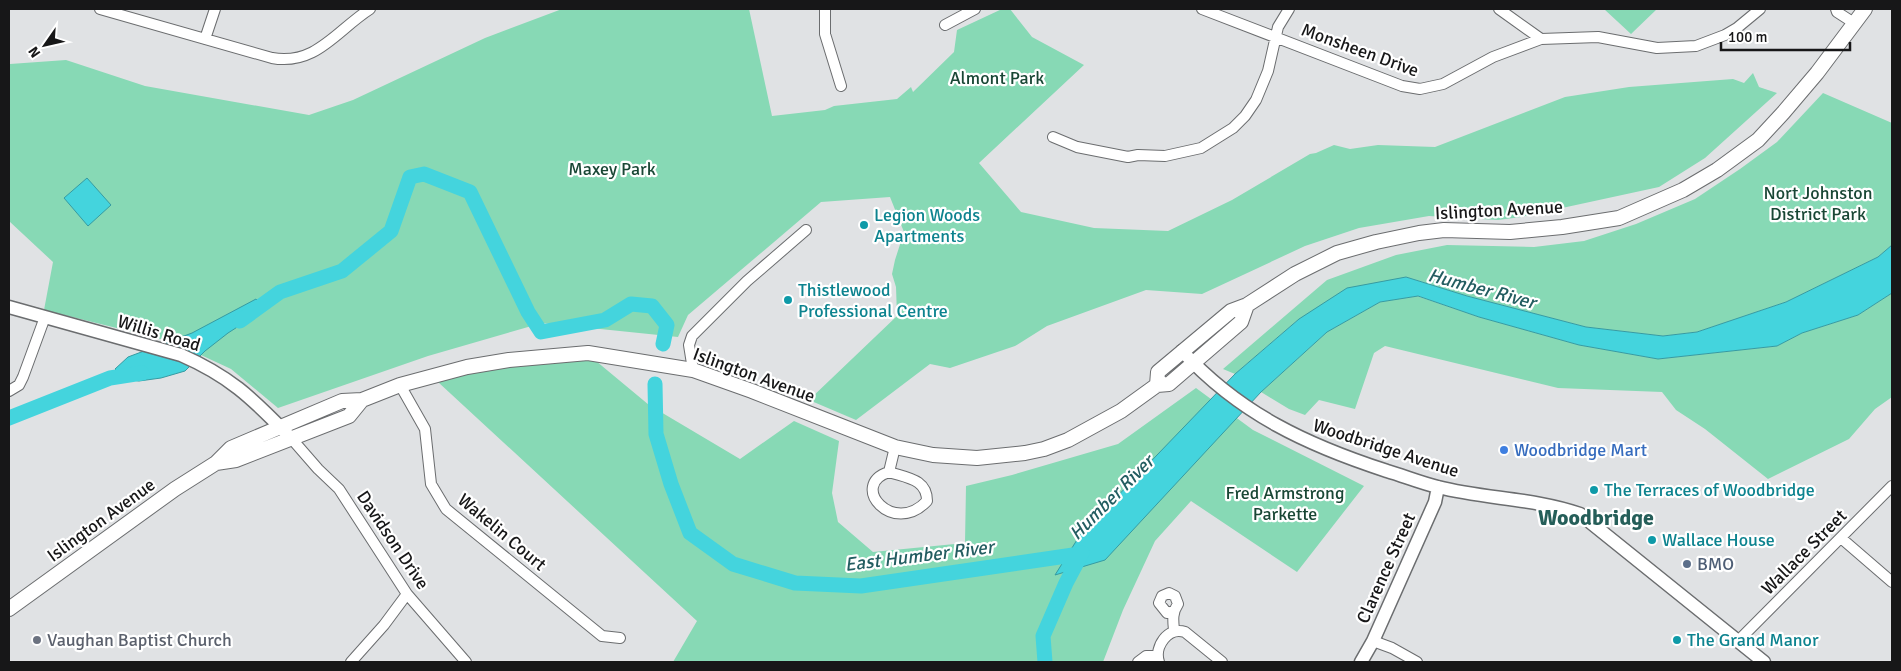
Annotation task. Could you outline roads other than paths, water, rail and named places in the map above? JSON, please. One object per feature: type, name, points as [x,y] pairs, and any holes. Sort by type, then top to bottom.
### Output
[{"type":"main road","name":"Islington Avenue","points":[[1157,384],[1158,372],[1231,312],[1247,305],[1295,274],[1337,253],[1419,233],[1444,230],[1510,232],[1562,227],[1619,218],[1683,190],[1717,170],[1758,140],[1817,73],[1865,9]]},
{"type":"main road","name":"Islington Avenue","points":[[9,609],[175,489],[216,463],[231,448],[342,401],[362,400],[400,385],[467,366],[588,353],[693,370],[752,390],[894,447],[933,455],[977,458],[1044,449],[1068,440],[1100,424],[1157,384],[1169,384],[1241,322],[1247,305]]},
{"type":"main road","name":"Islington Avenue","points":[[216,463],[236,460],[349,416],[362,400]]},
{"type":"street","points":[[100,9],[282,60],[296,59],[319,49],[370,9]]},
{"type":"street","points":[[205,39],[215,9]]},
{"type":"street","points":[[825,9],[825,34],[841,86]]},
{"type":"street","points":[[945,25],[975,9]]},
{"type":"street","name":"Monsheen Drive","points":[[1202,9],[1402,86],[1420,89],[1443,84],[1492,57],[1541,39],[1598,37],[1656,48],[1696,46],[1737,28],[1760,9]]},
{"type":"street","points":[[1053,137],[1077,147],[1128,157],[1138,155],[1164,156],[1201,148],[1233,128],[1245,116],[1256,100],[1263,84],[1281,20],[1289,9]]},
{"type":"street","points":[[1499,9],[1541,39]]},
{"type":"street","points":[[1836,9],[1837,12],[1854,23]]},
{"type":"street","points":[[693,370],[689,345],[692,336],[747,281],[806,230]]},
{"type":"street","name":"Willis Road","points":[[9,307],[181,355],[203,364],[245,392],[291,438]]},
{"type":"street","points":[[9,391],[19,385],[23,377],[45,317]]},
{"type":"street","name":"Woodbridge Avenue","points":[[1182,351],[1210,380],[1262,417],[1309,443],[1350,459],[1438,487],[1559,507],[1580,514],[1764,662]]},
{"type":"street","name":"Wakelin Court","points":[[400,385],[425,429],[431,484],[446,509],[602,636],[620,638]]},
{"type":"street","name":"Davidson Drive","points":[[291,438],[318,469],[339,489],[407,594],[466,662]]},
{"type":"street","points":[[889,472],[894,447]]},
{"type":"street","points":[[889,472],[921,483],[927,492],[927,501],[920,509],[897,514],[885,510],[877,503],[873,492],[874,482],[880,474],[889,472]]},
{"type":"street","name":"Clarence Street","points":[[1361,662],[1373,641],[1435,502],[1438,487]]},
{"type":"street","name":"Wallace Street","points":[[1738,641],[1891,488]]},
{"type":"street","points":[[1841,538],[1892,582]]},
{"type":"street","points":[[351,662],[384,625],[407,594]]},
{"type":"street","points":[[1174,611],[1172,619],[1174,630]]},
{"type":"street","points":[[1138,662],[1146,656],[1158,659],[1160,646],[1165,638],[1174,630]]},
{"type":"street","points":[[1174,630],[1185,632],[1222,662]]},
{"type":"street","points":[[1373,641],[1392,648],[1417,662]]},
{"type":"water","points":[[87,178],[111,205],[88,226],[64,198]]},
{"type":"water","points":[[1892,245],[1892,293],[1858,315],[1802,333],[1777,346],[1658,359],[1579,345],[1479,317],[1418,296],[1380,302],[1327,332],[1261,392],[1105,560],[1055,575],[1080,535],[1235,374],[1299,319],[1347,288],[1406,277],[1467,296],[1586,327],[1663,336],[1697,332],[1786,302],[1878,257]]},
{"type":"water","points":[[256,299],[258,301],[256,315],[205,351],[185,371],[161,378],[139,381],[125,379],[115,369],[128,357],[192,333]]},
{"type":"waterway","name":"East Humber River","points":[[240,321],[280,292],[342,271],[391,231],[410,177],[424,174],[470,192],[528,312],[541,332],[605,320],[631,304],[652,306],[667,325],[663,344]]},
{"type":"waterway","name":"East Humber River","points":[[9,418],[110,378],[142,373]]},
{"type":"waterway","name":"East Humber River","points":[[655,384],[656,434],[671,484],[690,533],[733,564],[795,583],[861,586],[1080,554]]},
{"type":"waterway","name":"Humber River","points":[[1045,662],[1043,636],[1066,583],[1082,553]]},
{"type":"place","name":"Legion Woods Apartments","points":[[864,225]]},
{"type":"place","name":"Thistlewood Professional Centre","points":[[788,300]]},
{"type":"place","name":"Woodbridge Mart","points":[[1504,450]]},
{"type":"place","name":"The Terraces of Woodbridge","points":[[1594,490]]},
{"type":"place","name":"Wallace House","points":[[1652,540]]},
{"type":"place","name":"BMO","points":[[1687,564]]},
{"type":"place","name":"Vaughan Baptist Church","points":[[37,640]]},
{"type":"place","name":"The Grand Manor","points":[[1677,640]]},
{"type":"district","name":"Woodbridge","points":[[1596,517]]},
{"type":"park label","name":"Almont Park","points":[[997,78]]},
{"type":"park label","name":"Maxey Park","points":[[612,169]]},
{"type":"park label","name":"Nort Johnston District Park","points":[[1818,203]]},
{"type":"park label","name":"Fred Armstrong Parkette","points":[[1285,503]]}]
